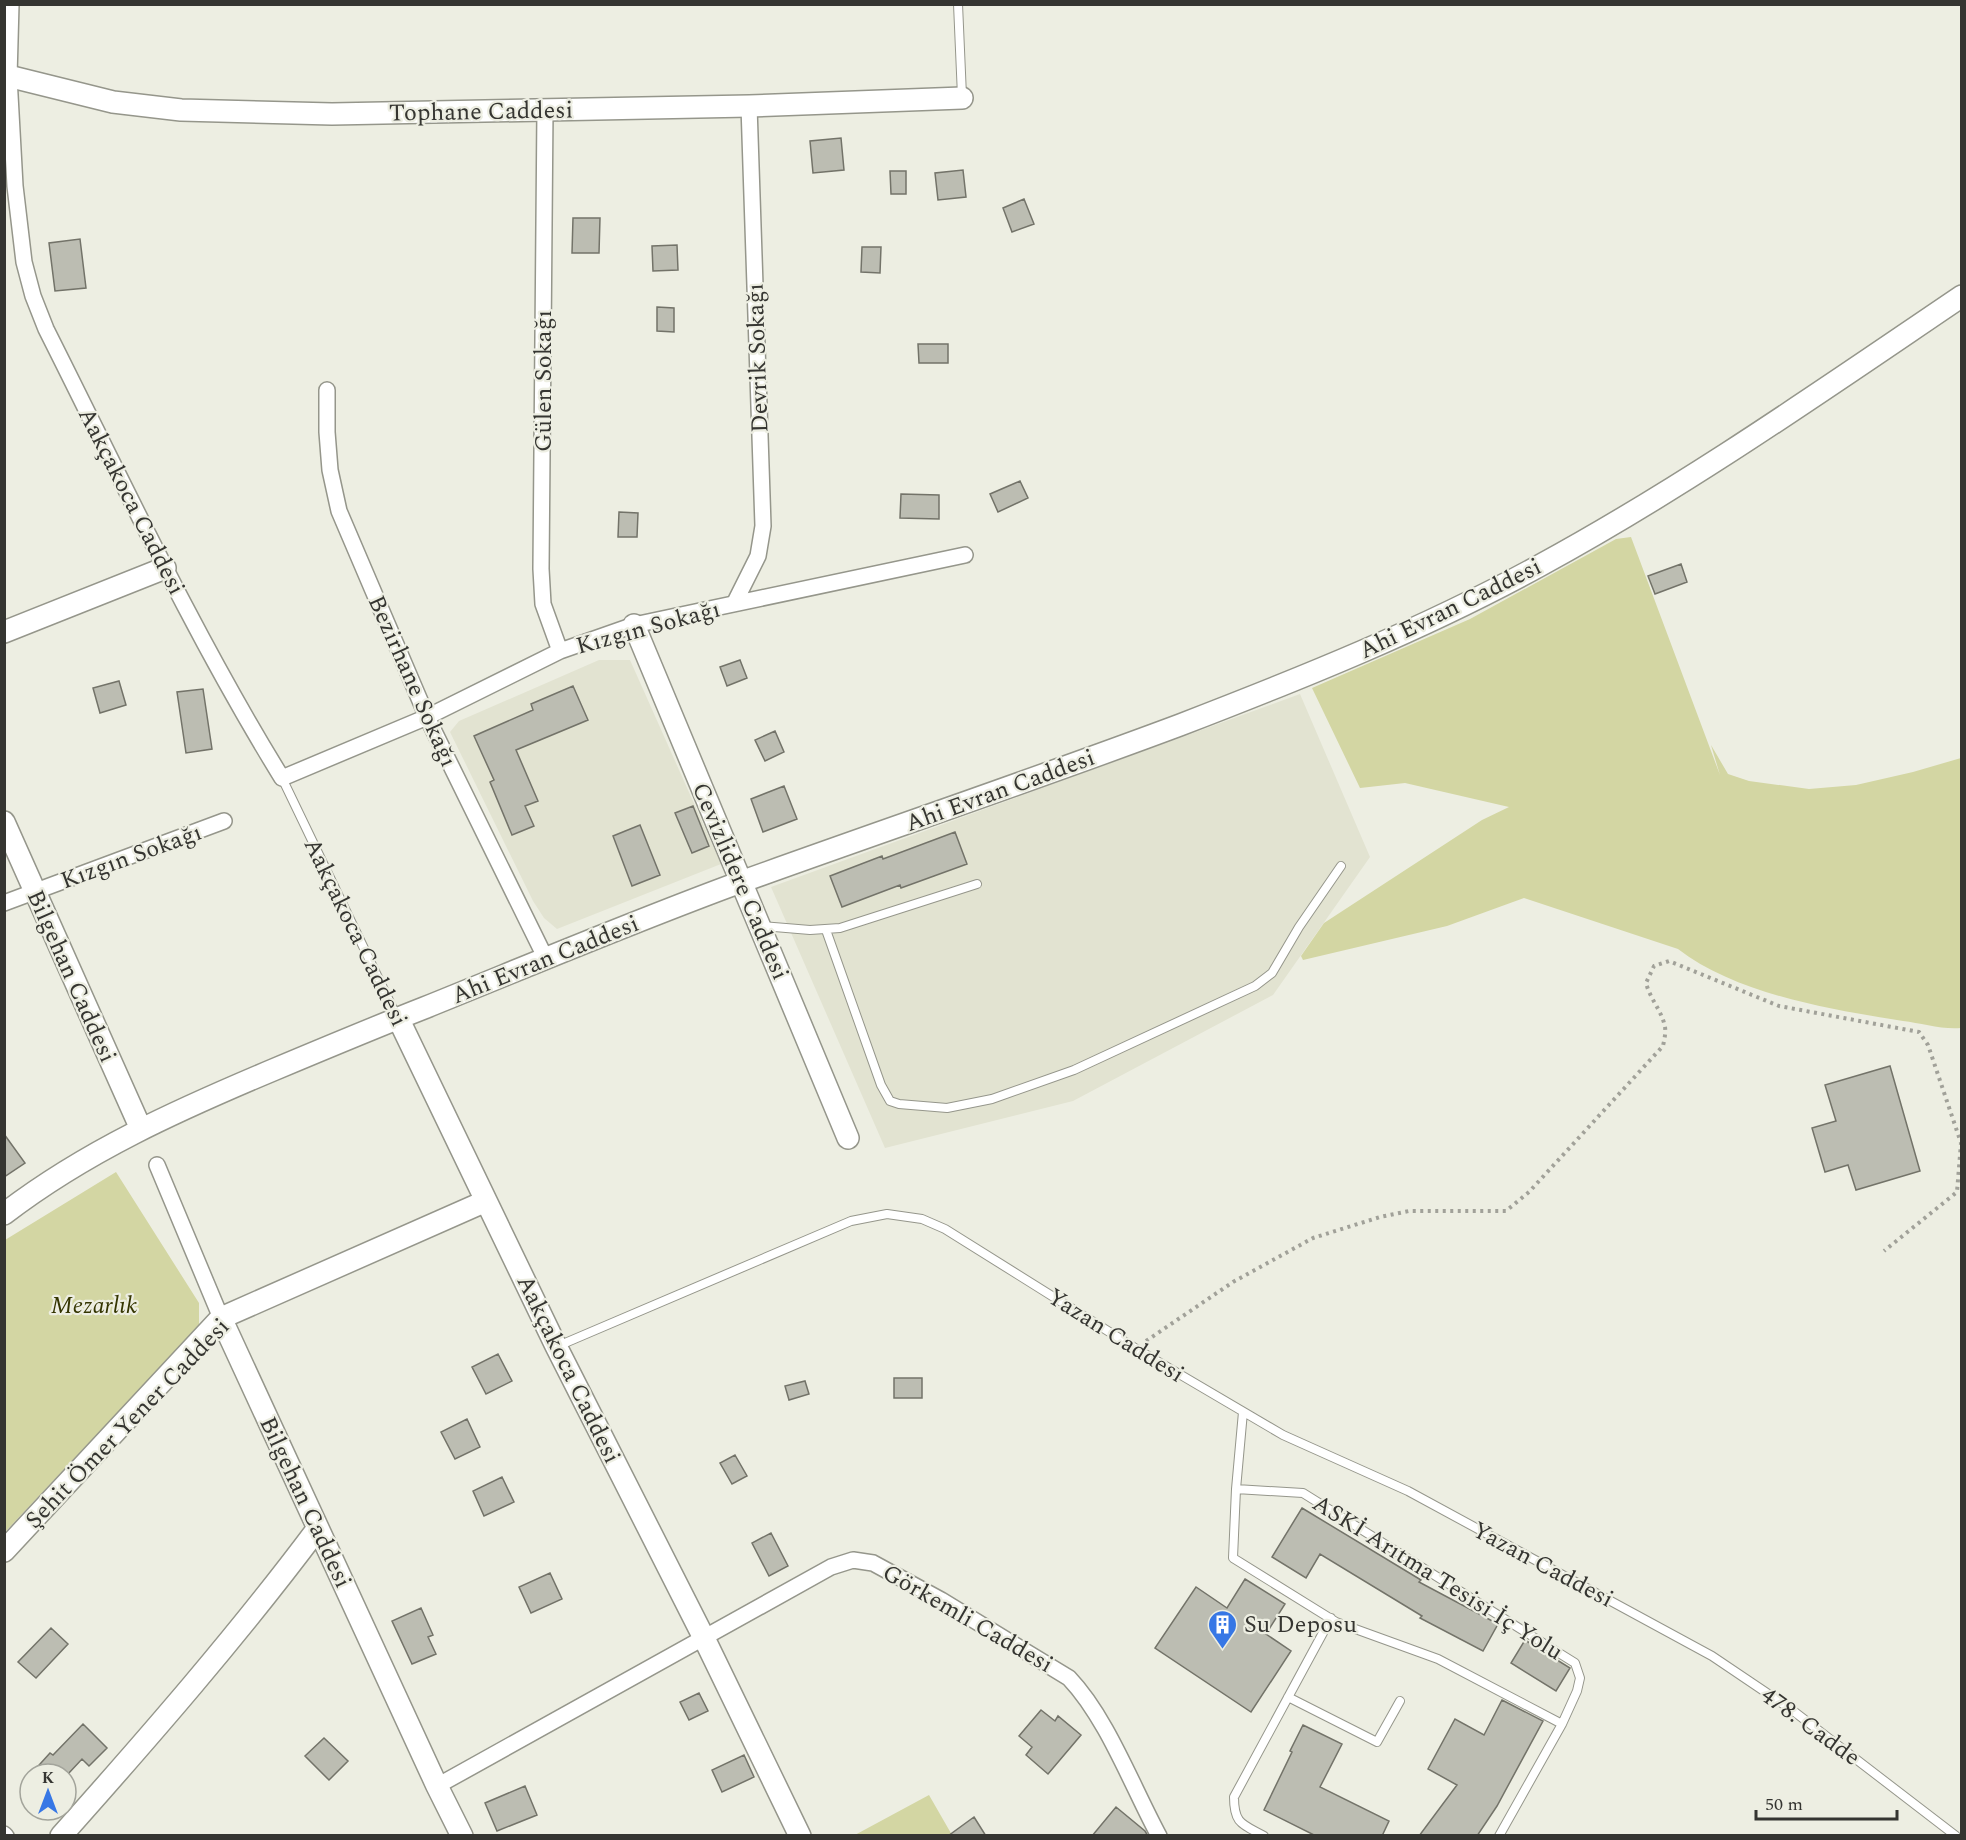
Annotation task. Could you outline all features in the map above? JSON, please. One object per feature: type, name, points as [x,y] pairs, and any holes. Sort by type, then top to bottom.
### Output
[{"type":"street","name":"Aakçakoca Caddesi","points":[[11,4],[7,76],[15,186],[24,262],[33,296],[165,568],[239,709],[282,778]]},
{"type":"street","name":"Tophane Caddesi","points":[[7,76],[113,102],[181,110],[332,114],[748,106],[962,98]]},
{"type":"street","name":"Devrik Sokağı","points":[[734,604],[758,556],[763,526],[748,106]]},
{"type":"street","name":"Gülen Sokağı","points":[[545,109],[541,569],[543,604],[560,651]]},
{"type":"street","name":"Ahi Evran Caddesi","points":[[4,1214],[61,1173],[210,1096],[398,1018],[742,882],[977,799],[1305,676],[1463,606],[1547,561],[1732,451],[1962,296]]},
{"type":"street","name":"Bezirhane Sokağı","points":[[327,390],[330,470],[339,511],[427,717],[546,959]]},
{"type":"street","name":"Kızgın Sokağı","points":[[282,778],[427,717],[560,651],[634,625],[965,555]]},
{"type":"street","points":[[4,633],[165,568]]},
{"type":"street","name":"Cevizlidere Caddesi","points":[[634,625],[848,1138]]},
{"type":"street","name":"Kızgın Sokağı","points":[[4,903],[224,821]]},
{"type":"street","name":"Bilgehan Caddesi","points":[[4,822],[141,1130]]},
{"type":"street","name":"Aakçakoca Caddesi","points":[[398,1018],[556,1346],[703,1636],[800,1836]]},
{"type":"street","name":"Bilgehan Caddesi","points":[[158,1165],[221,1318],[462,1836]]},
{"type":"street","name":"Şehit Ömer Yener Caddesi","points":[[4,1551],[221,1318],[486,1201]]},
{"type":"street","points":[[61,1836],[161,1724],[241,1628],[318,1528]]},
{"type":"street","name":"Görkemli Caddesi","points":[[437,1786],[703,1636],[831,1567],[853,1560],[873,1563],[941,1600],[1069,1678],[1083,1693],[1101,1724],[1159,1836]]},
{"type":"lane","points":[[957,4],[962,98]]},
{"type":"lane","name":"Aakçakoca Caddesi","points":[[282,778],[398,1018]]},
{"type":"lane","points":[[826,930],[881,1085],[890,1101],[899,1104],[947,1108],[992,1099],[1074,1070],[1255,986],[1272,973],[1299,927],[1341,866]]},
{"type":"lane","points":[[760,926],[826,930],[840,928],[977,884]]},
{"type":"lane","name":"Yazan Caddesi","points":[[556,1346],[851,1221],[887,1214],[922,1219],[945,1229],[1135,1348],[1283,1435],[1408,1491],[1659,1627]]},
{"type":"lane","points":[[1243,1412],[1233,1558],[1331,1618],[1438,1659],[1562,1724]]},
{"type":"lane","name":"ASKİ Arıtma Tesisi İç Yolu","points":[[1236,1489],[1303,1493],[1575,1663],[1580,1678],[1562,1724],[1499,1836]]},
{"type":"lane","points":[[1264,1836],[1239,1823],[1234,1813],[1234,1797],[1331,1618]]},
{"type":"lane","name":"478. Cadde","points":[[1659,1627],[1712,1656],[1792,1710],[1956,1836]]},
{"type":"lane","points":[[1288,1697],[1377,1742],[1400,1701]]},
{"type":"path","points":[[1135,1348],[1233,1282],[1313,1238],[1380,1217],[1409,1211],[1506,1211],[1529,1192],[1663,1046],[1665,1028],[1659,1011],[1648,994],[1646,983],[1654,966],[1669,961],[1779,1006],[1919,1032],[1924,1038],[1961,1143],[1957,1192],[1884,1251]]},
{"type":"shaded area","points":[[599,660],[630,660],[721,864],[557,929],[544,918],[533,901],[450,732],[459,721]]},
{"type":"shaded area","points":[[1300,694],[1370,857],[1273,995],[1073,1101],[885,1148],[771,887]]},
{"type":"green space","points":[[1631,537],[1720,775],[1711,745],[1728,774],[1749,781],[1809,789],[1856,785],[1961,758],[1961,1028],[1875,1017],[1786,998],[1728,978],[1701,965],[1678,949],[1524,898],[1447,926],[1303,960],[1301,956],[1324,923],[1482,820],[1509,807],[1405,783],[1360,788],[1312,688],[1470,619],[1616,539]]},
{"type":"green space","name":"Mezarlık","points":[[116,1172],[199,1303],[199,1326],[5,1532],[5,1240]]},
{"type":"green space","points":[[929,1795],[952,1835],[853,1836]]},
{"type":"building","points":[[841,138],[844,170],[813,173],[810,141]]},
{"type":"building","points":[[963,170],[966,197],[938,200],[935,173]]},
{"type":"building","points":[[890,171],[906,171],[906,194],[891,194]]},
{"type":"building","points":[[1024,199],[1034,224],[1012,232],[1003,208]]},
{"type":"building","points":[[573,218],[600,218],[599,253],[572,253]]},
{"type":"building","points":[[80,239],[86,288],[55,291],[49,243]]},
{"type":"building","points":[[677,245],[678,270],[653,271],[652,246]]},
{"type":"building","points":[[862,247],[881,247],[880,273],[861,272]]},
{"type":"building","points":[[657,307],[674,308],[674,332],[657,331]]},
{"type":"building","points":[[918,344],[948,344],[948,363],[919,363]]},
{"type":"building","points":[[1020,481],[1028,498],[998,512],[990,494]]},
{"type":"building","points":[[901,494],[939,495],[939,519],[900,518]]},
{"type":"building","points":[[619,512],[638,513],[637,537],[618,537]]},
{"type":"building","points":[[1681,564],[1687,582],[1655,594],[1648,576]]},
{"type":"building","points":[[740,660],[747,678],[727,686],[720,667]]},
{"type":"building","points":[[119,681],[126,705],[100,713],[93,688]]},
{"type":"building","points":[[573,686],[588,720],[516,750],[538,801],[525,806],[534,826],[512,835],[490,782],[494,780],[474,736],[533,710],[531,704]]},
{"type":"building","points":[[203,689],[212,749],[186,753],[177,692]]},
{"type":"building","points":[[775,731],[784,752],[765,761],[755,740]]},
{"type":"building","points":[[784,786],[797,819],[763,832],[751,799]]},
{"type":"building","points":[[693,806],[709,846],[692,853],[675,813]]},
{"type":"building","points":[[640,825],[660,875],[632,886],[613,836]]},
{"type":"building","points":[[955,832],[967,864],[901,888],[900,885],[842,907],[830,876]]},
{"type":"building","points":[[1890,1066],[1920,1171],[1856,1190],[1848,1165],[1825,1172],[1812,1128],[1836,1121],[1825,1085]]},
{"type":"building","points":[[4,1134],[25,1163],[4,1177]]},
{"type":"building","points":[[498,1354],[512,1381],[486,1394],[472,1367]]},
{"type":"building","points":[[894,1378],[922,1378],[922,1398],[894,1398]]},
{"type":"building","points":[[805,1381],[809,1394],[789,1400],[785,1386]]},
{"type":"building","points":[[467,1419],[480,1447],[455,1459],[441,1432]]},
{"type":"building","points":[[735,1455],[747,1476],[732,1484],[720,1463]]},
{"type":"building","points":[[502,1477],[514,1502],[484,1516],[473,1491]]},
{"type":"building","points":[[1302,1508],[1421,1580],[1419,1582],[1498,1624],[1483,1651],[1420,1618],[1422,1616],[1320,1554],[1306,1578],[1272,1557]]},
{"type":"building","points":[[771,1533],[788,1566],[769,1576],[752,1543]]},
{"type":"building","points":[[550,1573],[562,1599],[531,1613],[519,1587]]},
{"type":"building","name":"Su Deposu","points":[[1245,1579],[1285,1604],[1266,1634],[1291,1651],[1251,1712],[1155,1648],[1196,1587],[1227,1608]]},
{"type":"building","points":[[421,1608],[433,1635],[428,1637],[436,1654],[412,1664],[392,1621]]},
{"type":"building","points":[[51,1628],[68,1644],[36,1678],[18,1662]]},
{"type":"building","points":[[1525,1640],[1570,1668],[1556,1691],[1511,1663]]},
{"type":"building","points":[[699,1693],[708,1711],[689,1720],[680,1702]]},
{"type":"building","points":[[1502,1700],[1543,1721],[1497,1806],[1477,1836],[1419,1836],[1457,1785],[1428,1769],[1455,1719],[1484,1735]]},
{"type":"building","points":[[1041,1710],[1055,1721],[1058,1716],[1081,1735],[1048,1774],[1026,1755],[1032,1747],[1019,1736]]},
{"type":"building","points":[[83,1724],[107,1748],[89,1766],[82,1759],[78,1763],[42,1762],[50,1753],[53,1755]]},
{"type":"building","points":[[1303,1725],[1342,1744],[1320,1787],[1389,1821],[1382,1836],[1316,1836],[1264,1810]]},
{"type":"building","points":[[324,1738],[348,1761],[329,1780],[305,1756]]},
{"type":"building","points":[[744,1755],[754,1777],[722,1792],[712,1770]]},
{"type":"building","points":[[525,1786],[537,1815],[497,1831],[485,1803]]},
{"type":"building","points":[[1116,1807],[1145,1831],[1148,1836],[1092,1836]]},
{"type":"building","points":[[974,1817],[986,1836],[948,1836]]},
{"type":"place","name":"Su Deposu","points":[[1223,1650]]}]
